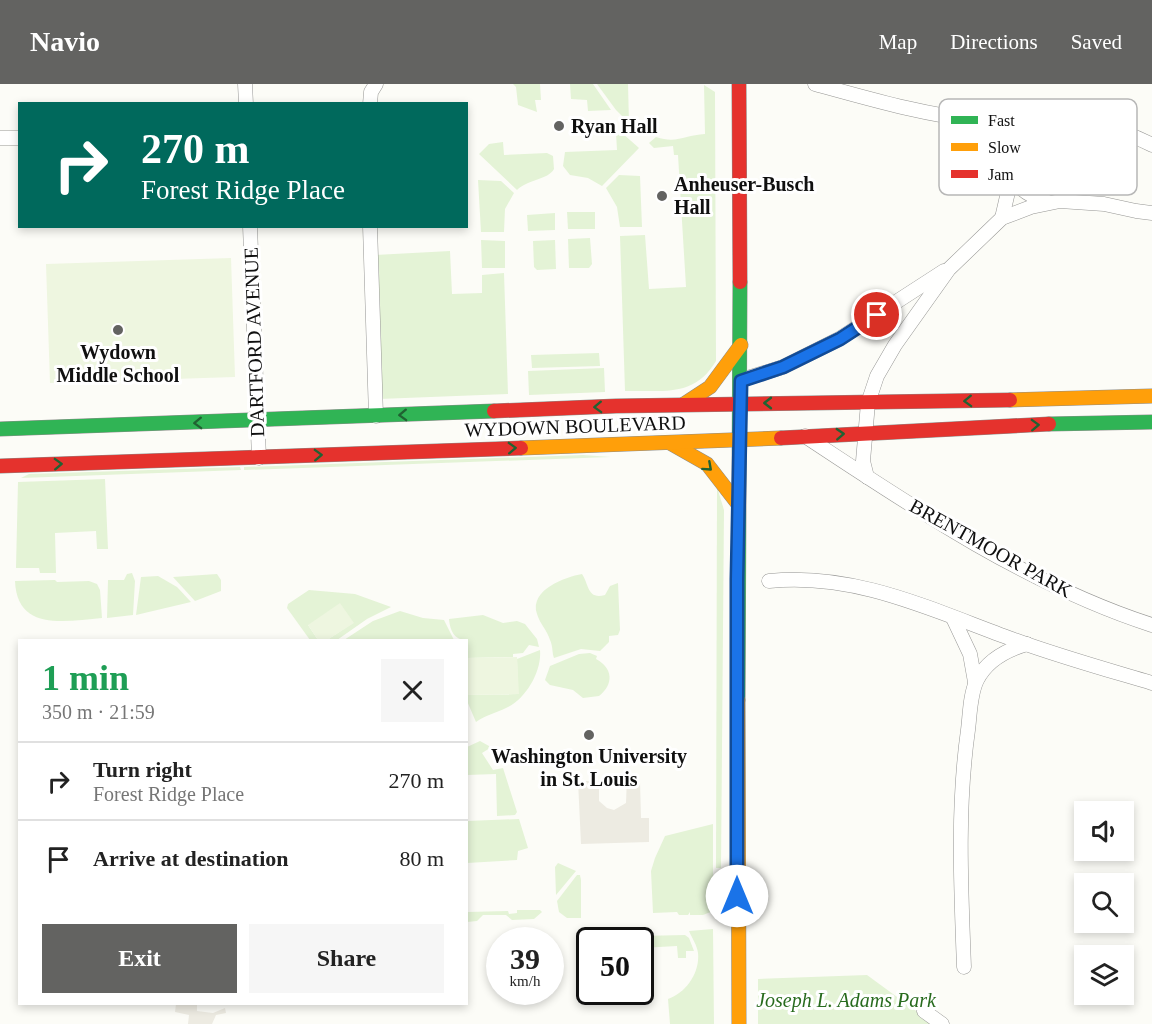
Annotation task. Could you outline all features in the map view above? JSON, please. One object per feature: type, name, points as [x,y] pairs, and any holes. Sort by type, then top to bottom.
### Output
[{"type":"street","points":[[245,84],[246,102]]},
{"type":"street","points":[[370,102],[376,84]]},
{"type":"street","points":[[739,84],[741,345],[738,504],[739,1024]]},
{"type":"street","points":[[815,84],[908,109],[939,114]]},
{"type":"street","points":[[1137,137],[1152,145]]},
{"type":"street","points":[[0,138],[18,138]]},
{"type":"street","points":[[1002,218],[1007,195]]},
{"type":"street","points":[[1031,195],[1048,202],[1104,204],[1152,213]]},
{"type":"street","points":[[867,477],[863,461],[868,403],[877,376],[895,345],[949,269],[1002,218],[1048,202]]},
{"type":"street","name":"DARTFORD AVENUE","points":[[250,228],[259,458]]},
{"type":"street","points":[[370,228],[376,416]]},
{"type":"street","points":[[741,381],[783,367],[840,339],[949,269]]},
{"type":"street","points":[[684,405],[710,387],[741,345]]},
{"type":"street","name":"WYDOWN BOULEVARD","points":[[0,429],[740,403],[868,403],[1152,396]]},
{"type":"street","name":"WYDOWN BOULEVARD","points":[[0,466],[740,440],[1152,422]]},
{"type":"street","name":"BRENTMOOR PARK","points":[[805,436],[867,477],[1000,558],[1124,616],[1152,625]]},
{"type":"street","points":[[668,442],[707,464],[738,504]]},
{"type":"street","points":[[769,581],[798,578],[854,585],[911,600],[953,618],[1027,644],[1152,683]]},
{"type":"street","points":[[953,618],[970,654],[975,682],[962,767],[960,850],[964,967]]},
{"type":"street","points":[[975,682],[984,668],[1000,655],[1027,644]]},
{"type":"street","points":[[924,1011],[942,1024]]},
{"type":"green space","points":[[513,84],[540,84],[541,100],[535,100],[537,112],[518,105],[516,87]]},
{"type":"green space","points":[[570,84],[593,84],[611,110],[588,111],[587,100],[571,99]]},
{"type":"green space","points":[[597,84],[628,84],[629,123],[616,110]]},
{"type":"green space","points":[[704,85],[715,92],[716,361],[698,381],[676,390],[625,391],[620,236],[645,235],[649,289],[686,287],[678,155],[674,155],[673,146],[654,148],[649,143],[656,137],[670,140],[705,134]]},
{"type":"green space","points":[[616,133],[622,133],[639,148],[602,186],[588,178],[570,175],[563,166],[565,152],[617,150]]},
{"type":"green space","points":[[503,142],[504,155],[547,153],[553,156],[554,169],[551,173],[517,190],[479,154],[489,144]]},
{"type":"green space","points":[[619,175],[640,176],[642,227],[620,227],[617,207],[606,188]]},
{"type":"green space","points":[[478,180],[501,181],[514,193],[505,209],[504,232],[481,232]]},
{"type":"green space","points":[[567,212],[595,212],[595,229],[568,229]]},
{"type":"green space","points":[[555,213],[555,230],[528,231],[527,215]]},
{"type":"green space","points":[[590,238],[592,264],[589,268],[569,268],[568,239]]},
{"type":"green space","points":[[481,240],[505,241],[505,268],[482,268]]},
{"type":"green space","points":[[555,240],[556,269],[537,270],[534,267],[533,241]]},
{"type":"green space","points":[[450,251],[452,294],[482,293],[482,275],[504,273],[508,394],[379,399],[375,255]]},
{"type":"green space","points":[[231,258],[235,377],[50,383],[46,264]]},
{"type":"green space","points":[[599,353],[600,366],[532,368],[531,355]]},
{"type":"green space","points":[[604,368],[605,392],[529,395],[528,371]]},
{"type":"green space","points":[[583,455],[611,457],[244,470],[244,467]]},
{"type":"green space","points":[[240,467],[241,470],[21,478],[29,474]]},
{"type":"green space","points":[[105,479],[108,549],[97,549],[96,531],[55,533],[56,573],[40,573],[39,568],[16,568],[18,482]]},
{"type":"green space","points":[[717,487],[724,510],[721,868],[716,868]]},
{"type":"green space","points":[[132,573],[135,581],[133,615],[107,618],[108,580],[124,580],[127,574]]},
{"type":"green space","points":[[217,574],[221,580],[221,591],[195,601],[173,577]]},
{"type":"green space","points":[[582,574],[589,590],[599,596],[605,595],[610,586],[618,583],[620,630],[618,635],[609,636],[609,642],[600,651],[581,649],[554,658],[549,636],[537,614],[538,598],[550,586]]},
{"type":"green space","points":[[158,576],[177,587],[191,602],[136,615],[141,577]]},
{"type":"green space","points":[[55,580],[57,582],[89,581],[97,584],[100,590],[102,618],[74,621],[46,620],[24,609],[18,597],[15,581]]},
{"type":"green space","points":[[309,590],[355,594],[391,607],[367,619],[338,639],[329,639],[353,623],[308,625],[317,639],[309,639],[287,608],[288,604]]},
{"type":"green space","points":[[340,603],[354,623],[329,639],[317,639],[308,625]]},
{"type":"green space","points":[[400,611],[423,618],[444,620],[454,639],[346,639],[373,621]]},
{"type":"green space","points":[[483,615],[503,623],[517,621],[525,624],[537,639],[539,647],[529,645],[523,653],[513,654],[513,657],[468,658],[468,639],[460,639],[453,634],[449,619]]},
{"type":"green space","points":[[540,650],[538,667],[531,684],[513,704],[476,722],[468,703],[468,695],[518,694],[517,659]]},
{"type":"green space","points":[[590,653],[597,656],[596,659],[606,667],[610,676],[607,686],[599,696],[583,698],[573,690],[550,685],[545,680],[550,666],[579,654]]},
{"type":"green space","points":[[517,657],[519,694],[468,695],[468,658]]},
{"type":"green space","points":[[480,741],[489,746],[490,748],[482,753],[493,770],[503,768],[517,812],[515,815],[497,816],[496,774],[468,775],[468,747]]},
{"type":"green space","points":[[519,819],[528,848],[518,851],[517,860],[468,863],[468,821]]},
{"type":"green space","points":[[713,824],[713,911],[703,915],[690,915],[690,912],[688,915],[679,915],[677,912],[653,913],[651,871],[665,836]]},
{"type":"green space","points":[[558,863],[576,871],[556,895],[555,867]]},
{"type":"green space","points":[[577,875],[580,875],[581,880],[581,918],[567,918],[559,912],[557,901]]},
{"type":"green space","points":[[517,910],[540,910],[542,912],[534,919],[512,920],[506,915],[483,915],[477,921],[468,922],[468,912],[508,911],[509,914],[517,913]]},
{"type":"green space","points":[[713,929],[714,1024],[670,1024],[668,999],[686,987],[697,968],[696,944],[689,931]]},
{"type":"green space","points":[[685,935],[689,938],[694,951],[686,951],[686,958],[678,958],[677,946],[654,947],[654,936]]},
{"type":"green space","name":"Joseph L. Adams Park","points":[[867,975],[934,1024],[758,1024],[758,979]]},
{"type":"shaded area","points":[[635,775],[635,781],[640,781],[641,818],[649,818],[649,842],[581,844],[578,781],[599,781],[599,801],[607,808],[614,810],[626,803],[627,776]]},
{"type":"shaded area","points":[[176,1005],[197,1005],[197,1011],[213,1013],[225,1008],[226,1013],[216,1015],[212,1024],[188,1024],[189,1015],[175,1012]]},
{"type":"traffic: fast","points":[[738,700],[740,282]]},
{"type":"traffic: fast","points":[[0,429],[494,411]]},
{"type":"traffic: fast","points":[[1049,424],[1152,422]]},
{"type":"traffic: slow","points":[[684,404],[710,387],[741,345]]},
{"type":"traffic: slow","points":[[1010,400],[1152,396]]},
{"type":"traffic: slow","points":[[521,448],[781,438]]},
{"type":"traffic: slow","points":[[670,443],[707,464],[738,504]]},
{"type":"traffic: slow","points":[[738,700],[739,1024]]},
{"type":"traffic: jam","points":[[739,84],[740,282]]},
{"type":"traffic: jam","points":[[494,411],[616,406],[1010,400]]},
{"type":"traffic: jam","points":[[781,438],[1049,424]]},
{"type":"traffic: jam","points":[[0,466],[521,448]]},
{"type":"place","name":"Ryan Hall","points":[[559,126]]},
{"type":"place","name":"Anheuser-Busch Hall","points":[[662,196]]},
{"type":"place","name":"Wydown Middle School","points":[[118,330]]},
{"type":"place","name":"Washington University in St. Louis","points":[[589,735]]},
{"type":"route","points":[[737,896],[737,579],[741,381],[783,367],[840,339],[877,315]]}]
